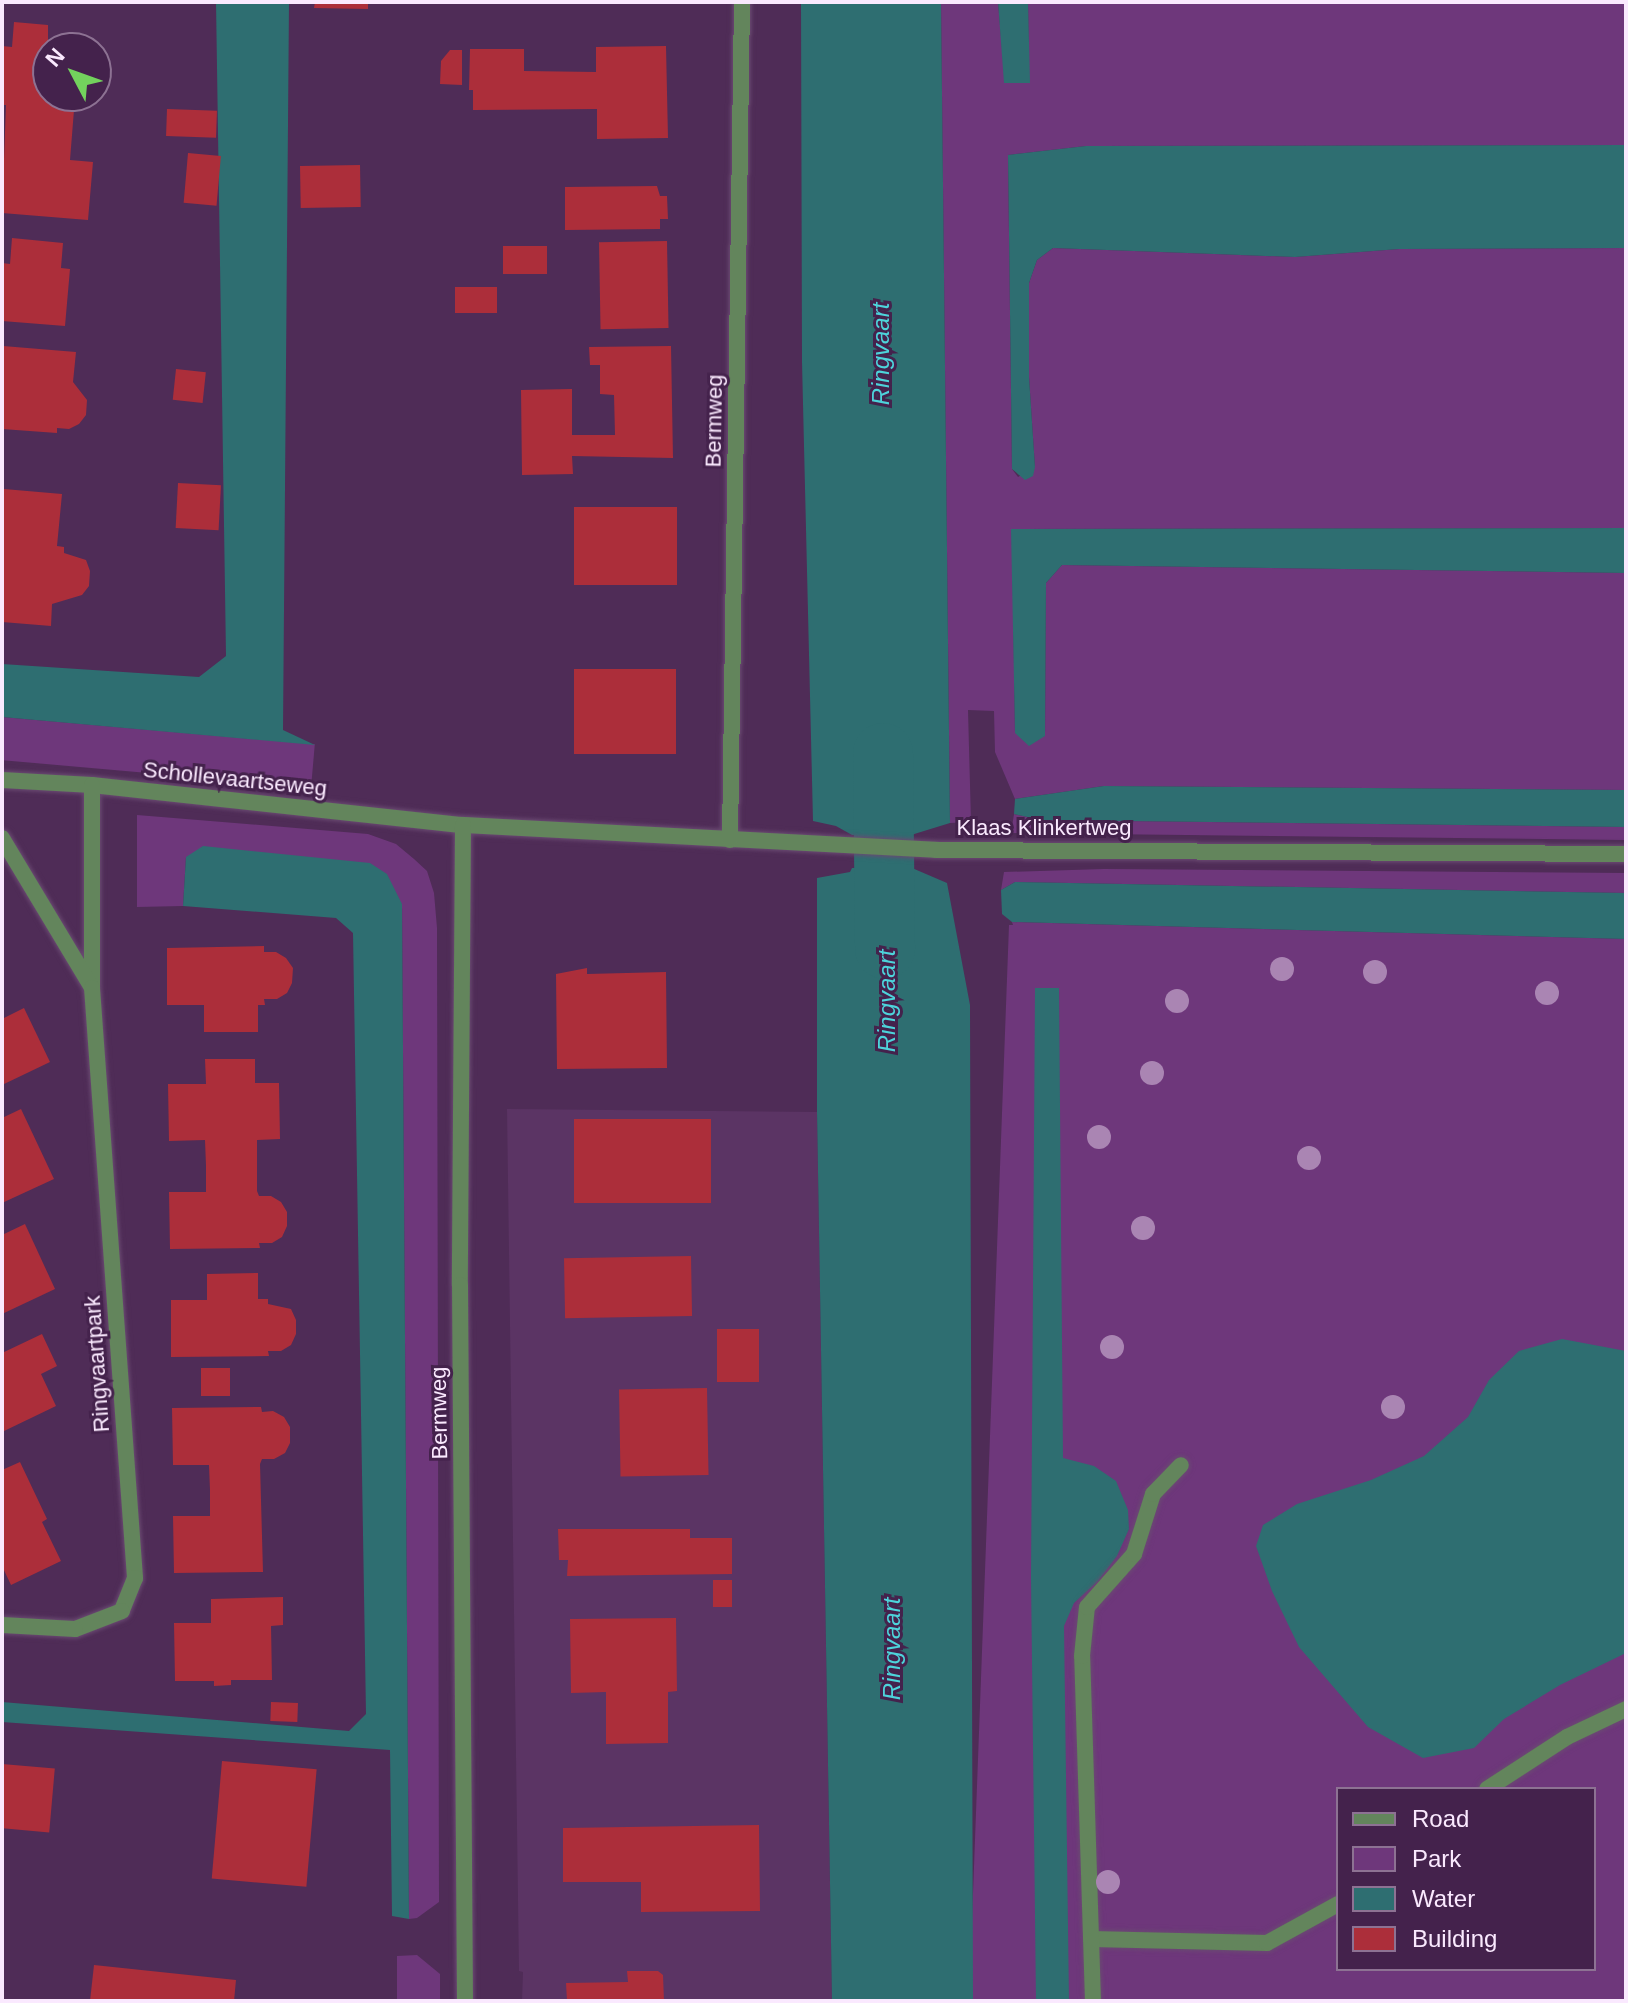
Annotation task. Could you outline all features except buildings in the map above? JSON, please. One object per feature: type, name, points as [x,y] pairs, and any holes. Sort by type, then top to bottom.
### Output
[{"type":"street","name":"Bermweg","points":[[730,840],[742,2]]},
{"type":"street","name":"Schollevaartseweg","points":[[2,780],[92,785],[463,825]]},
{"type":"street","name":"Ringvaartpark","points":[[2,1625],[75,1629],[122,1611],[135,1578],[92,988],[92,785]]},
{"type":"street","name":"Bermweg","points":[[463,825],[460,1285],[465,2001]]},
{"type":"street","name":"Klaas Klinkertweg","points":[[463,825],[936,850],[1626,854]]},
{"type":"street","name":"Ringvaartpark","points":[[2,838],[92,988]]},
{"type":"street","points":[[1093,2001],[1082,1656],[1087,1607],[1134,1554],[1153,1494],[1181,1465]]},
{"type":"street","points":[[1490,1787],[1567,1737],[1626,1709]]},
{"type":"street","points":[[1091,1939],[1267,1943],[1336,1905]]},
{"type":"shaded area","points":[[507,1109],[817,1112],[832,2001],[522,2001],[523,1972],[519,1971]]},
{"type":"green space","points":[[941,2],[998,2],[1005,83],[1029,82],[1028,2],[1626,2],[1626,145],[1086,146],[1008,155],[1012,469],[1018,477],[1035,467],[1029,377],[1029,283],[1037,260],[1053,248],[1295,257],[1399,249],[1626,248],[1626,528],[1012,529],[1015,733],[1045,736],[1046,583],[1062,565],[1626,573],[1626,790],[1104,786],[1015,799],[995,752],[994,711],[968,710],[971,822],[950,823]]},
{"type":"green space","points":[[2,717],[315,744],[311,787],[2,760]]},
{"type":"green space","points":[[1014,814],[1041,820],[1626,827],[1626,840],[1011,833]]},
{"type":"green space","points":[[137,815],[368,834],[396,844],[414,859],[427,871],[434,893],[437,928],[439,1902],[417,1918],[409,1919],[402,904],[186,857],[183,906],[137,907]]},
{"type":"green space","points":[[1104,869],[1626,873],[1626,893],[1015,882],[1001,890],[1004,872]]},
{"type":"green space","points":[[1012,922],[1626,939],[1626,2001],[969,2001],[1009,925],[1013,925]]},
{"type":"green space","points":[[417,1955],[440,1974],[440,2001],[397,2001],[397,1956]]},
{"type":"water","points":[[216,2],[289,2],[283,730],[315,745],[2,717],[2,664],[199,677],[226,656]]},
{"type":"water","points":[[801,2],[941,2],[950,823],[911,835],[852,835],[836,826],[813,821],[802,362]]},
{"type":"water","points":[[998,2],[1028,2],[1030,83],[1004,83]]},
{"type":"water","points":[[1626,145],[1626,248],[1399,249],[1295,257],[1053,248],[1037,260],[1029,283],[1029,377],[1035,467],[1033,476],[1025,480],[1012,469],[1008,155],[1086,146]]},
{"type":"water","points":[[1626,528],[1626,573],[1062,565],[1046,583],[1045,736],[1029,746],[1015,733],[1011,529]]},
{"type":"water","points":[[1104,786],[1626,790],[1626,827],[1041,820],[1014,814],[1015,799]]},
{"type":"water","points":[[203,846],[370,863],[387,874],[402,904],[409,1919],[392,1916],[390,1750],[2,1722],[2,1702],[349,1731],[366,1714],[353,933],[336,918],[183,906],[186,857]]},
{"type":"water","points":[[852,868],[912,868],[947,883],[970,1005],[973,2001],[832,2001],[817,1112],[817,878],[850,872]]},
{"type":"water","points":[[1015,882],[1626,893],[1626,939],[1012,922],[1002,914],[1001,890]]},
{"type":"water","points":[[1035,988],[1059,988],[1063,1458],[1094,1466],[1116,1481],[1128,1510],[1129,1529],[1117,1556],[1098,1581],[1074,1603],[1064,1626],[1069,2001],[1036,2001],[1031,1578]]},
{"type":"water","points":[[1562,1339],[1626,1351],[1626,1653],[1560,1685],[1504,1719],[1474,1748],[1423,1758],[1368,1727],[1299,1647],[1272,1591],[1256,1546],[1263,1525],[1297,1504],[1371,1480],[1424,1456],[1468,1417],[1489,1380],[1519,1351]]},
{"type":"waterway","name":"Ringvaart","points":[[883,753],[885,949]]}]
